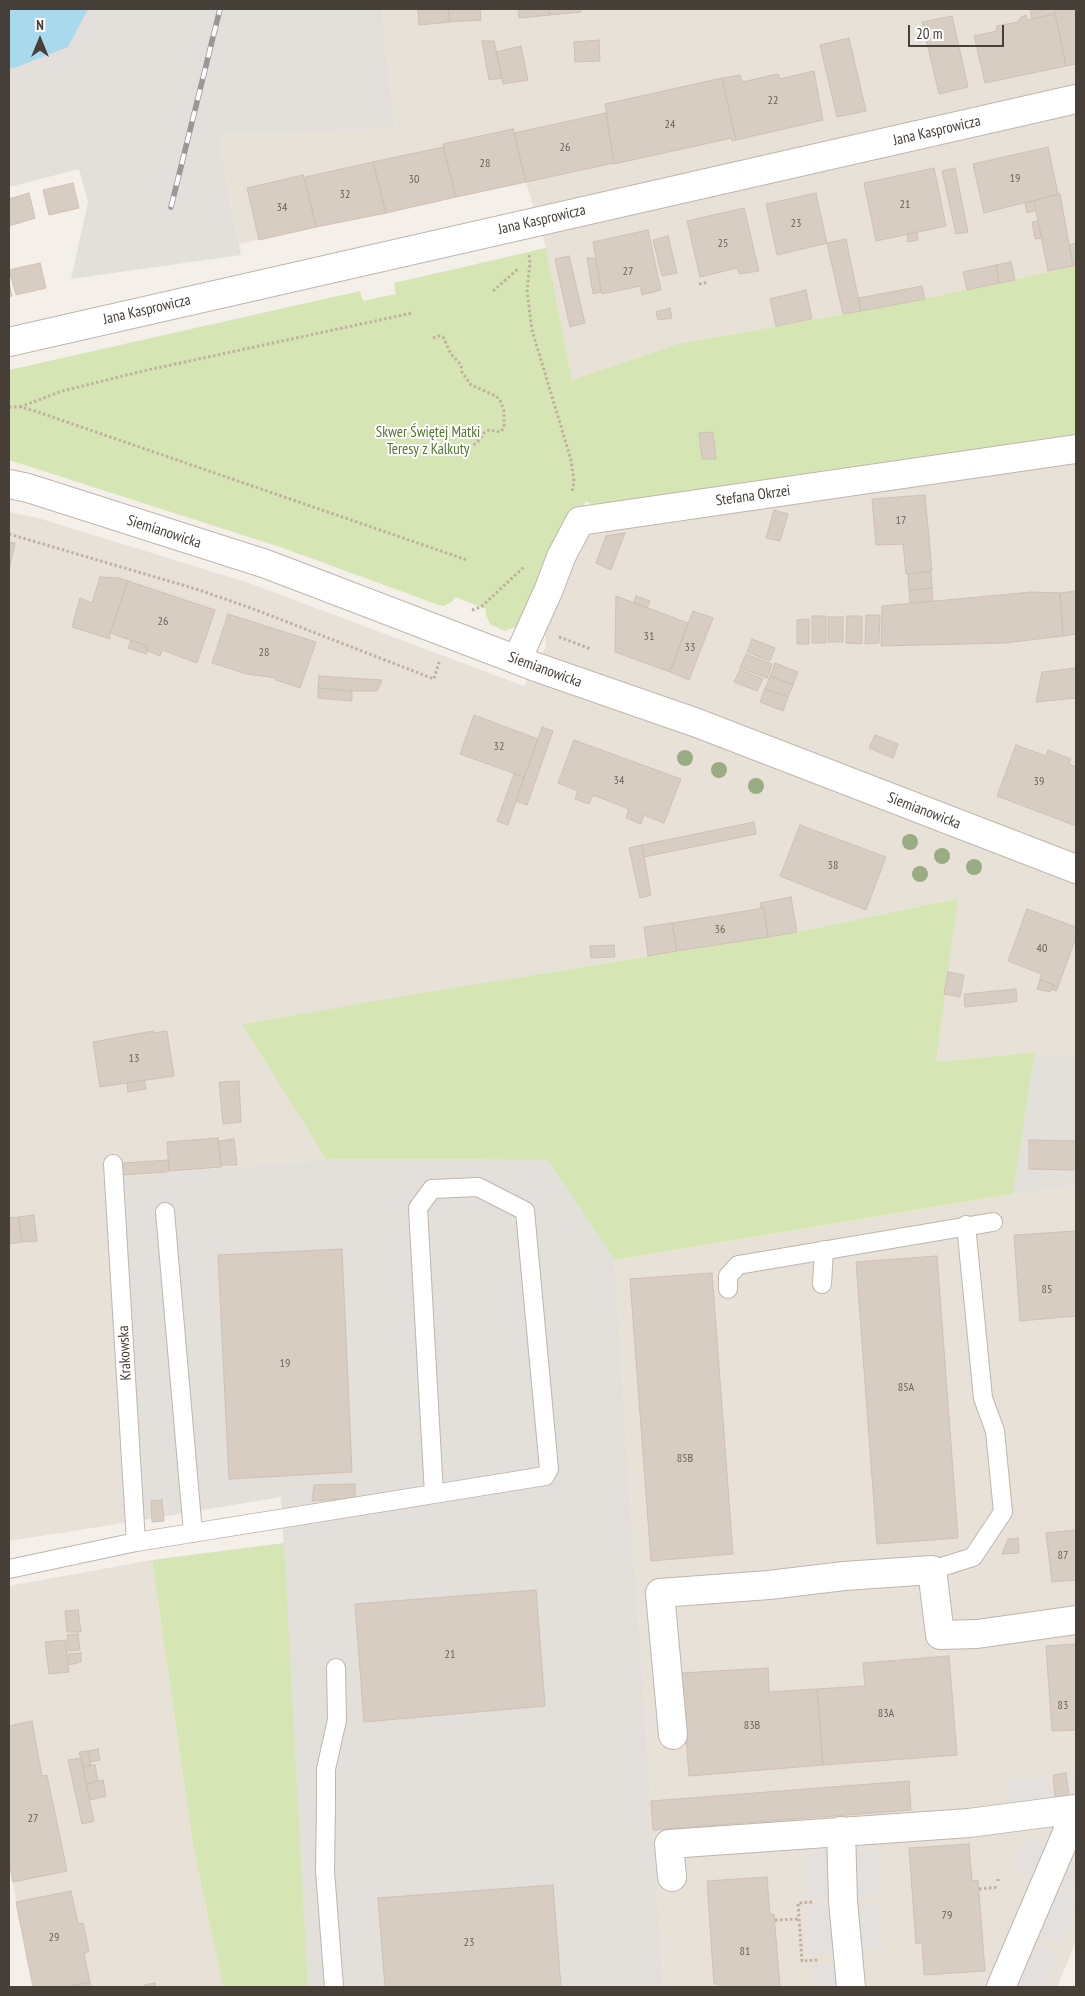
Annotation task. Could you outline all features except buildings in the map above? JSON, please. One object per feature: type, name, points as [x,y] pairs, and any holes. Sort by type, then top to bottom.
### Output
[{"type":"street","name":"Jana Kasprowicza","points":[[9,342],[1076,99]]},
{"type":"street","name":"Stefana Okrzei","points":[[517,660],[550,589],[561,557],[580,521],[1076,448]]},
{"type":"street","name":"Siemianowicka","points":[[9,484],[28,488],[266,564],[517,660],[697,724],[1076,869]]},
{"type":"street","points":[[673,1734],[660,1593],[932,1570],[940,1636],[977,1634],[1076,1620]]},
{"type":"street","points":[[672,1877],[668,1844],[970,1823],[1075,1810],[1001,1987]]},
{"type":"street","points":[[840,1831],[843,1901],[851,1987]]},
{"type":"lane","name":"Krakowska","points":[[113,1164],[136,1542]]},
{"type":"lane","points":[[9,1569],[136,1542],[193,1533],[434,1494],[545,1476],[550,1469],[525,1211],[478,1187],[432,1188],[418,1208],[434,1494]]},
{"type":"lane","points":[[165,1212],[193,1533]]},
{"type":"lane","points":[[728,1289],[728,1276],[738,1265],[966,1225],[993,1222]]},
{"type":"lane","points":[[932,1570],[973,1557],[1003,1512],[995,1432],[983,1398],[966,1225]]},
{"type":"lane","points":[[822,1284],[824,1250]]},
{"type":"lane","points":[[334,1987],[325,1871],[326,1769],[337,1720],[336,1668]]},
{"type":"path","points":[[528,253],[530,263],[527,290],[532,330],[571,460],[574,481],[572,495]]},
{"type":"path","points":[[493,291],[520,268]]},
{"type":"path","points":[[699,284],[708,282]]},
{"type":"path","points":[[20,407],[62,391],[412,313]]},
{"type":"path","points":[[433,338],[443,337],[451,354],[461,366],[462,372],[471,385],[496,396],[500,400],[504,411],[504,428],[500,432],[489,430],[484,433],[478,443],[466,448],[467,452]]},
{"type":"path","points":[[9,407],[20,407],[35,411],[467,560]]},
{"type":"path","points":[[10,534],[242,605],[434,679],[436,672]]},
{"type":"path","points":[[481,607],[530,562]]},
{"type":"path","points":[[552,634],[592,649]]},
{"type":"path","points":[[979,1888],[999,1888]]},
{"type":"path","points":[[798,1912],[802,1961],[825,1959]]},
{"type":"path","points":[[775,1920],[798,1919]]},
{"type":"shaded area","points":[[9,9],[382,9],[395,129],[218,135],[241,255],[71,279],[88,202],[79,169],[9,187]]},
{"type":"shaded area","points":[[382,9],[1076,9],[1076,266],[899,304],[677,344],[572,380],[546,248],[526,182],[239,244],[218,135],[395,129]]},
{"type":"shaded area","points":[[1076,463],[1076,1057],[1035,1052],[936,1062],[957,898],[797,932],[243,1024],[326,1159],[109,1178],[124,1523],[9,1541],[9,512],[38,518],[249,583],[524,686],[546,646],[539,549],[548,527]]},
{"type":"shaded area","points":[[1035,1052],[1076,1057],[1076,1186],[1013,1194]]},
{"type":"shaded area","points":[[326,1159],[548,1160],[615,1260],[664,1987],[308,1987],[281,1497],[124,1523],[109,1178]]},
{"type":"shaded area","points":[[1076,1186],[1076,1941],[1057,1987],[664,1987],[615,1260],[1013,1194]]},
{"type":"shaded area","points":[[152,1560],[193,1845],[223,1987],[33,1987],[9,1863],[9,1586]]},
{"type":"shaded area","points":[[1076,1772],[1076,1796],[1069,1797],[1066,1773]]},
{"type":"shaded area","points":[[1048,1776],[1052,1800],[1007,1805],[1004,1781]]},
{"type":"shaded area","points":[[1026,1836],[1047,1845],[1036,1877],[1013,1867]]},
{"type":"shaded area","points":[[1076,1842],[1076,1891],[1060,1884]]},
{"type":"shaded area","points":[[876,1849],[879,1894],[855,1897],[852,1851]]},
{"type":"shaded area","points":[[827,1851],[830,1897],[807,1899],[803,1854]]},
{"type":"shaded area","points":[[1056,1892],[1076,1902],[1060,1944],[1038,1936]]},
{"type":"shaded area","points":[[880,1904],[883,1949],[861,1950],[856,1905]]},
{"type":"shaded area","points":[[831,1905],[834,1952],[810,1954],[807,1907]]},
{"type":"shaded area","points":[[1035,1943],[1056,1954],[1042,1987],[1017,1987]]},
{"type":"shaded area","points":[[835,1963],[837,1987],[813,1987],[811,1964]]},
{"type":"green space","name":"Skwer Świętej Matki Teresy z Kalkuty","points":[[546,248],[572,380],[677,344],[899,304],[1076,266],[1076,439],[603,511],[586,501],[522,622],[519,626],[504,631],[490,624],[486,615],[486,609],[455,597],[453,601],[444,606],[439,605],[283,548],[9,460],[9,370],[360,291],[363,301],[396,294],[394,283]]},
{"type":"green space","points":[[958,898],[936,1062],[1035,1052],[1013,1194],[615,1260],[548,1160],[326,1159],[242,1024],[797,932]]},
{"type":"green space","points":[[284,1543],[308,1987],[223,1987],[193,1845],[152,1560]]},
{"type":"water","points":[[9,9],[88,9],[68,47],[14,68],[9,68]]},
{"type":"railway","points":[[171,207],[220,9]]}]
